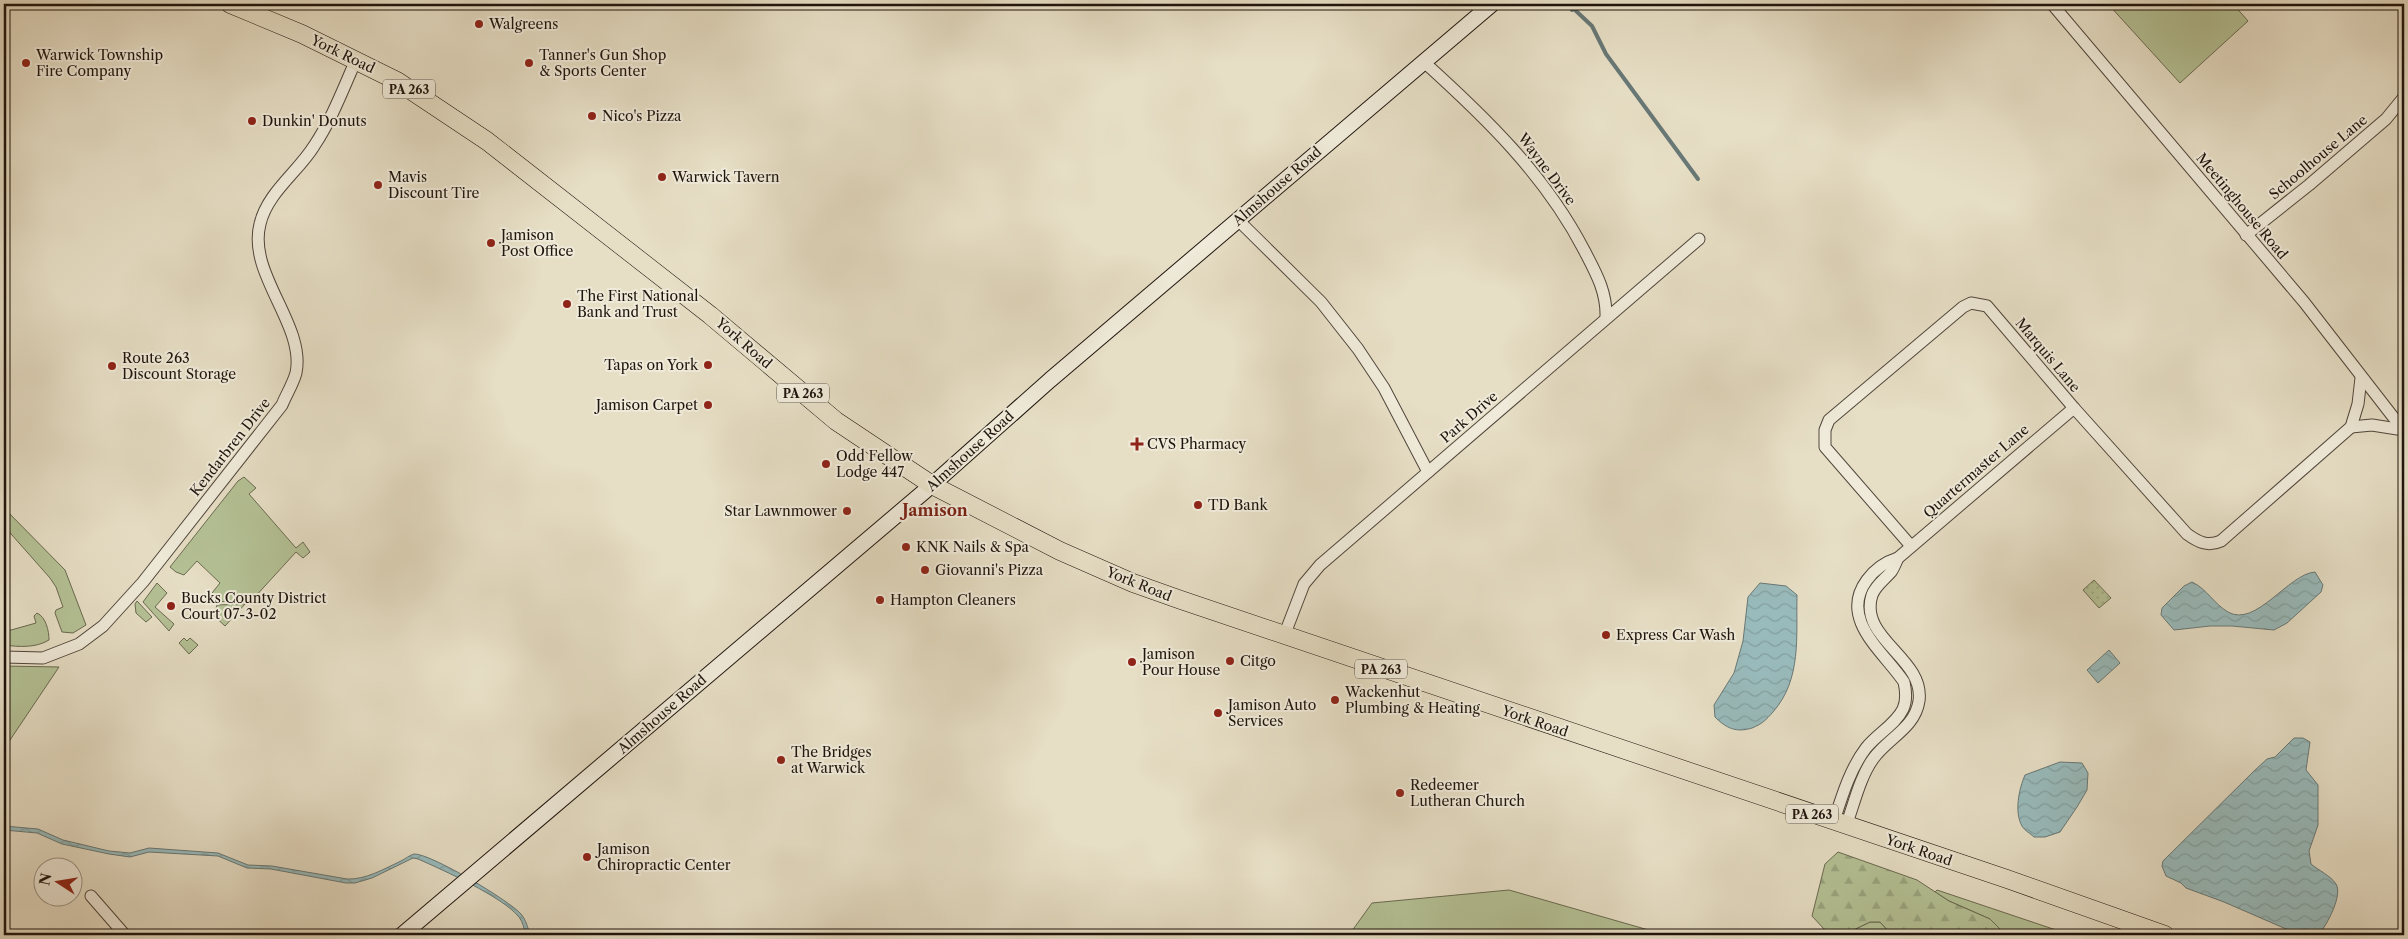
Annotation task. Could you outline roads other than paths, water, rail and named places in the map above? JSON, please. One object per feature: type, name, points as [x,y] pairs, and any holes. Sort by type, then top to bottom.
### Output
[{"type":"highway","name":"York Road","points":[[230,4],[302,34],[397,81],[487,141],[729,330],[836,421],[932,485],[1060,551],[1125,580],[1284,636],[1840,823],[2165,935]]},
{"type":"main road","name":"Almshouse Road","points":[[402,935],[475,875],[535,821],[932,485],[1045,385],[1492,4]]},
{"type":"street","name":"Meetinghouse Road","points":[[2052,4],[2304,302],[2361,378],[2404,431]]},
{"type":"street","name":"Kendarbren Drive","points":[[4,657],[43,658],[79,644],[103,626],[143,582],[282,405],[296,374],[294,340],[265,271],[258,245],[260,223],[272,199],[314,147],[356,60]]},
{"type":"street","name":"Wayne Drive","points":[[1424,62],[1482,114],[1540,181],[1576,234],[1597,275],[1606,302],[1606,318]]},
{"type":"street","name":"Schoolhouse Lane","points":[[2246,235],[2309,185],[2386,119],[2404,96]]},
{"type":"street","points":[[1238,220],[1321,302],[1340,325],[1384,388],[1428,472]]},
{"type":"street","name":"Park Drive","points":[[1284,636],[1294,607],[1308,577],[1606,318],[1700,239]]},
{"type":"street","name":"Marquis Lane","points":[[1911,546],[1825,447],[1825,430],[1829,420],[1963,307],[1971,303],[1987,306],[2074,408],[2187,534],[2200,543],[2214,544],[2221,541],[2351,427]]},
{"type":"street","points":[[2361,378],[2358,404],[2351,427],[2372,425],[2404,431]]},
{"type":"street","name":"Quartermaster Lane","points":[[1840,823],[1846,785],[1862,755],[1877,735],[1900,714],[1904,707],[1906,691],[1904,682],[1866,634],[1860,623],[1858,604],[1864,584],[1886,561],[1898,558],[2074,408]]},
{"type":"street","points":[[91,896],[125,935]]},
{"type":"water","points":[[2315,572],[2323,585],[2321,592],[2287,623],[2274,630],[2210,626],[2174,630],[2161,615],[2162,608],[2184,586],[2192,582],[2223,609],[2239,615],[2250,613],[2261,607],[2294,581]]},
{"type":"water","points":[[1760,583],[1786,586],[1797,595],[1797,641],[1793,671],[1789,686],[1773,712],[1764,721],[1752,728],[1736,730],[1727,727],[1715,717],[1714,705],[1734,673],[1743,641],[1748,597]]},
{"type":"water","points":[[2109,650],[2120,663],[2098,683],[2087,670]]},
{"type":"water","points":[[2294,738],[2303,738],[2310,742],[2306,770],[2318,785],[2318,825],[2309,851],[2311,864],[2331,878],[2338,889],[2333,910],[2319,934],[2293,932],[2224,902],[2186,888],[2181,883],[2166,876],[2162,866],[2163,861],[2254,771],[2267,759],[2275,757]]},
{"type":"water","points":[[2060,762],[2082,763],[2088,773],[2087,790],[2060,832],[2045,837],[2034,837],[2023,827],[2018,814],[2019,794],[2025,775]]},
{"type":"water","points":[[4,826],[38,829],[63,840],[109,851],[130,853],[149,848],[218,853],[248,865],[272,866],[347,879],[361,878],[414,854],[436,861],[452,869],[502,899],[521,914],[527,924],[530,935],[526,935],[519,917],[500,901],[418,859],[413,858],[372,878],[355,883],[346,883],[271,869],[247,868],[218,856],[149,852],[130,857],[109,854],[62,844],[37,833],[4,830]]},
{"type":"waterway","points":[[1572,10],[1586,4]]},
{"type":"waterway","points":[[1575,10],[1592,26],[1606,54],[1698,179]]},
{"type":"place","name":"Walgreens","points":[[479,24]]},
{"type":"place","name":"Warwick Township Fire Company","points":[[26,63]]},
{"type":"place","name":"Tanner's Gun Shop & Sports Center","points":[[529,63]]},
{"type":"place","name":"Nico's Pizza","points":[[592,116]]},
{"type":"place","name":"Dunkin' Donuts","points":[[252,121]]},
{"type":"place","name":"Warwick Tavern","points":[[662,177]]},
{"type":"place","name":"Mavis Discount Tire","points":[[378,185]]},
{"type":"place","name":"Jamison Post Office","points":[[491,243]]},
{"type":"place","name":"The First National Bank and Trust","points":[[567,304]]},
{"type":"place","name":"Tapas on York","points":[[708,365]]},
{"type":"place","name":"Route 263 Discount Storage","points":[[112,366]]},
{"type":"place","name":"Jamison Carpet","points":[[708,405]]},
{"type":"place","name":"CVS Pharmacy","points":[[1137,444]]},
{"type":"place","name":"Odd Fellow Lodge 447","points":[[826,464]]},
{"type":"place","name":"TD Bank","points":[[1198,505]]},
{"type":"place","name":"Star Lawnmower","points":[[847,511]]},
{"type":"place","name":"KNK Nails & Spa","points":[[906,547]]},
{"type":"place","name":"Giovanni's Pizza","points":[[925,570]]},
{"type":"place","name":"Hampton Cleaners","points":[[880,600]]},
{"type":"place","name":"Bucks County District Court 07-3-02","points":[[171,606]]},
{"type":"place","name":"Express Car Wash","points":[[1606,635]]},
{"type":"place","name":"Citgo","points":[[1230,661]]},
{"type":"place","name":"Jamison Pour House","points":[[1132,662]]},
{"type":"place","name":"Wackenhut Plumbing & Heating","points":[[1335,700]]},
{"type":"place","name":"Jamison Auto Services","points":[[1218,713]]},
{"type":"place","name":"The Bridges at Warwick","points":[[781,760]]},
{"type":"place","name":"Redeemer Lutheran Church","points":[[1400,793]]},
{"type":"place","name":"Jamison Chiropractic Center","points":[[587,857]]},
{"type":"district","name":"Jamison","points":[[935,510]]}]
